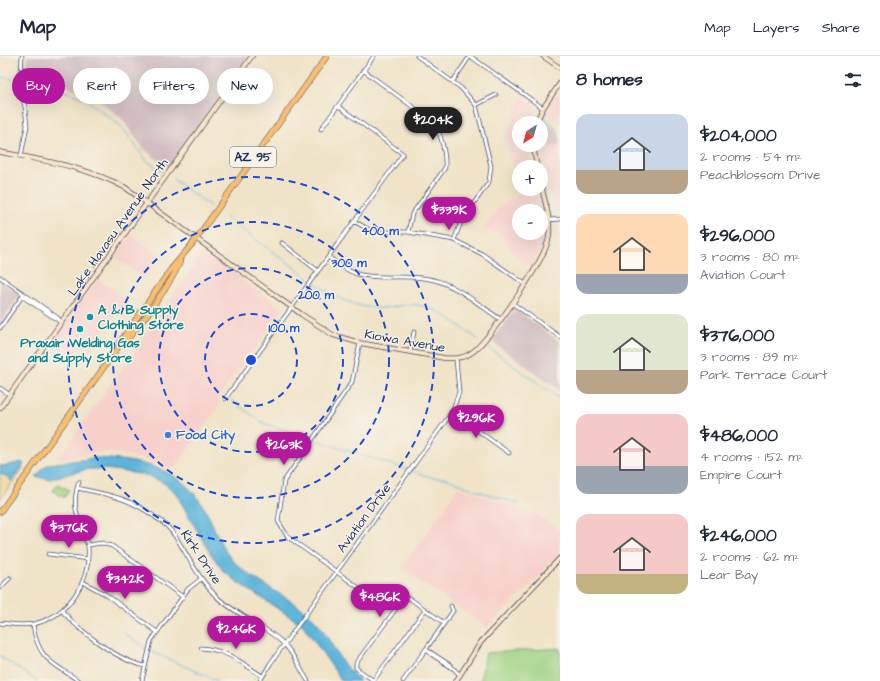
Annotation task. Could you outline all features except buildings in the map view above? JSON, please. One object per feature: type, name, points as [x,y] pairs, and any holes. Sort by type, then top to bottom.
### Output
[{"type":"highway","name":"AZ 95","points":[[0,512],[117,348],[125,343],[176,272],[181,259],[327,56]]},
{"type":"street","points":[[21,156],[27,126],[25,107],[20,88],[22,56]]},
{"type":"street","name":"Lake Havasu Avenue North","points":[[0,408],[252,56]]},
{"type":"street","points":[[321,128],[374,56]]},
{"type":"street","points":[[417,56],[453,81],[470,96],[476,105],[491,166],[492,175],[487,186],[462,220],[454,240]]},
{"type":"street","points":[[453,81],[470,56],[542,108]]},
{"type":"street","points":[[543,56],[560,68]]},
{"type":"street","points":[[363,70],[432,120],[438,130],[445,161],[445,168],[412,214],[408,232]]},
{"type":"street","points":[[539,116],[542,108],[560,83]]},
{"type":"street","points":[[476,105],[496,95]]},
{"type":"street","points":[[226,400],[354,220],[403,154],[338,106]]},
{"type":"street","name":"Kiowa Avenue","points":[[0,152],[91,172],[111,179],[147,203],[292,308],[334,336],[360,343],[456,359],[466,356],[475,350],[512,303],[546,250],[549,237],[549,220],[544,196]]},
{"type":"street","points":[[549,220],[560,219]]},
{"type":"street","points":[[354,220],[373,232],[408,232],[454,240],[482,254],[525,284]]},
{"type":"street","points":[[282,243],[318,271]]},
{"type":"street","points":[[328,257],[357,274],[368,276],[412,276],[435,280],[462,292],[500,319]]},
{"type":"street","points":[[0,277],[23,295],[28,296],[58,318],[62,323]]},
{"type":"street","points":[[0,328],[23,295]]},
{"type":"street","points":[[512,303],[560,337]]},
{"type":"street","points":[[410,352],[414,332]]},
{"type":"street","points":[[360,343],[352,382],[288,472],[281,489],[277,512],[280,528],[288,536],[376,600]]},
{"type":"street","name":"Aviation Drive","points":[[260,681],[262,676],[452,412],[459,392],[456,359]]},
{"type":"street","points":[[0,388],[10,395]]},
{"type":"street","points":[[452,412],[509,454]]},
{"type":"street","points":[[0,623],[33,625],[62,611],[84,582],[88,559],[88,545],[76,512],[77,488],[79,482]]},
{"type":"street","name":"Kirk Drive","points":[[77,488],[125,498],[144,508],[166,524],[174,534],[201,579],[219,599],[234,611],[285,644],[294,655],[308,681]]},
{"type":"street","points":[[88,545],[102,543],[112,546],[183,597]]},
{"type":"street","points":[[48,554],[88,559]]},
{"type":"street","points":[[456,681],[481,642],[560,558]]},
{"type":"street","points":[[0,588],[10,578]]},
{"type":"street","points":[[142,681],[149,646],[157,632],[183,597],[201,579]]},
{"type":"street","points":[[84,582],[105,594],[157,632]]},
{"type":"street","points":[[425,610],[374,681],[356,668],[356,663],[403,599],[409,598],[444,623]]},
{"type":"street","points":[[403,681],[453,611],[451,606]]},
{"type":"street","points":[[62,611],[78,627],[124,660],[144,666]]},
{"type":"street","points":[[33,625],[36,642],[44,656],[79,681]]},
{"type":"street","points":[[201,648],[217,649],[226,652],[262,676]]},
{"type":"street","points":[[426,649],[460,675]]},
{"type":"shaded area","points":[[27,56],[250,56],[241,68],[217,68],[217,101],[168,168],[143,148],[121,118],[104,104],[131,104],[131,68],[73,68],[73,89],[65,85],[65,68],[26,68]]},
{"type":"shaded area","points":[[560,92],[560,126],[547,112],[547,109]]},
{"type":"shaded area","points":[[523,97],[537,106],[534,116],[514,116]]},
{"type":"shaded area","points":[[512,122],[512,152],[529,152],[531,160],[512,160],[512,163],[506,139]]},
{"type":"shaded area","points":[[548,122],[560,136],[560,145],[548,146]]},
{"type":"shaded area","points":[[560,145],[560,212],[555,212],[548,190],[548,160],[542,160],[540,152],[548,152],[548,146]]},
{"type":"shaded area","points":[[516,196],[539,196],[540,204],[512,204],[512,240],[543,240],[542,248],[533,267],[516,256],[501,235],[483,229],[501,205],[509,200],[517,198]]},
{"type":"shaded area","points":[[130,234],[159,255],[144,278],[114,257]]},
{"type":"shaded area","points":[[204,251],[283,309],[218,397],[221,404],[174,469],[120,453],[95,452],[58,459]]},
{"type":"shaded area","points":[[98,279],[126,300],[80,365],[51,344]]},
{"type":"shaded area","points":[[0,281],[20,295],[0,323]]},
{"type":"shaded area","points":[[515,309],[560,342],[560,390],[491,341]]},
{"type":"shaded area","points":[[457,487],[538,515],[560,531],[560,552],[547,568],[487,628],[401,568],[444,509]]},
{"type":"green space","points":[[58,484],[69,490],[64,498],[53,491]]},
{"type":"green space","points":[[560,648],[560,681],[480,681],[486,653]]},
{"type":"sand","points":[[0,465],[11,467],[20,465],[23,468],[0,499]]},
{"type":"water","points":[[96,458],[144,464],[158,468],[184,483],[205,509],[221,543],[232,560],[251,576],[304,610],[313,618],[344,664],[360,681],[342,681],[303,625],[243,586],[223,571],[209,551],[175,492],[164,483],[146,475],[107,469],[88,469],[49,479],[36,477],[44,467],[49,464]]},
{"type":"water","points":[[22,462],[24,464],[11,481],[6,476],[0,474],[0,467]]},
{"type":"waterway","points":[[0,77],[12,79]]},
{"type":"waterway","points":[[65,91],[84,98],[121,126],[146,160],[163,172]]},
{"type":"waterway","points":[[548,120],[560,134]]},
{"type":"waterway","points":[[173,179],[210,206]]},
{"type":"waterway","points":[[225,217],[310,279]]},
{"type":"waterway","points":[[312,281],[338,297],[356,305],[386,308],[411,304],[427,307],[450,319],[477,339]]},
{"type":"waterway","points":[[489,348],[560,399]]},
{"type":"waterway","points":[[231,400],[263,423],[434,478],[445,478],[472,489]]},
{"type":"waterway","points":[[475,490],[520,504]]},
{"type":"waterway","points":[[124,633],[148,650],[218,681]]},
{"type":"waterway","points":[[0,656],[37,681]]},
{"type":"place","name":"A & B Supply Clothing Store","points":[[90,317]]},
{"type":"place","name":"Praxair Welding Gas and Supply Store","points":[[80,329]]},
{"type":"place","name":"Food City","points":[[168,435]]}]
